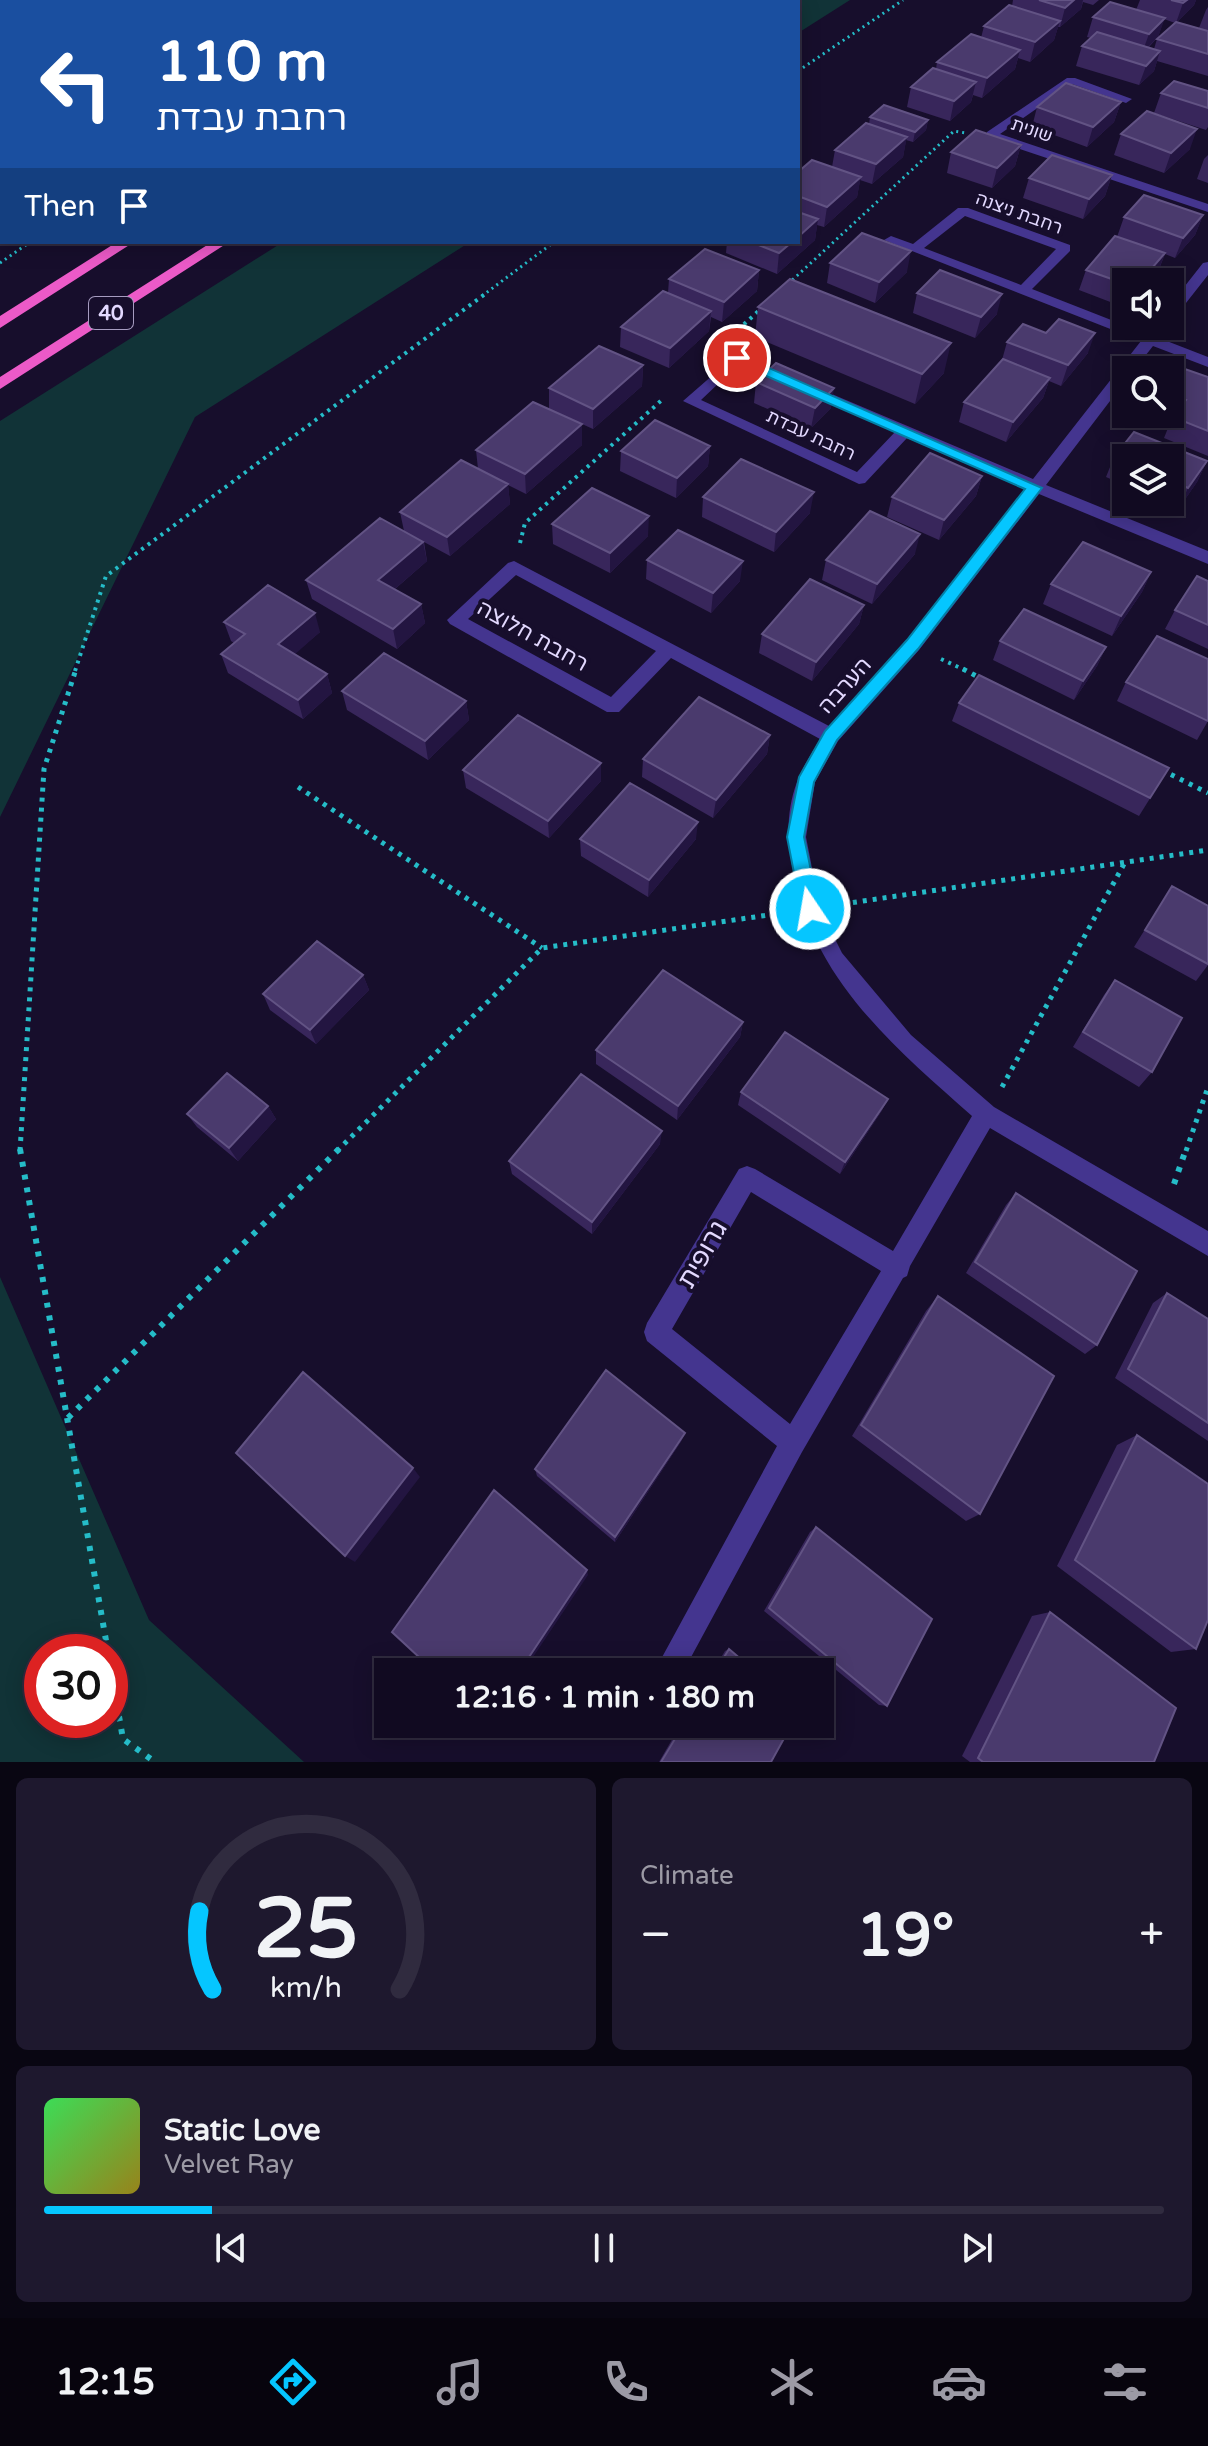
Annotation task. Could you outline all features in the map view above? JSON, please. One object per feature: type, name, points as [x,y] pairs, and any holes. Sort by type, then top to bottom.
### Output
[{"type":"highway","name":"40","points":[[0,323],[124,244]]},
{"type":"highway","name":"40","points":[[0,384],[219,244]]},
{"type":"street","name":"שונית","points":[[1126,99],[1071,80],[991,135],[1208,208]]},
{"type":"street","name":"רחבת ניצנה","points":[[914,249],[963,211],[1065,248],[1022,292]]},
{"type":"street","points":[[891,240],[1112,326]]},
{"type":"street","points":[[1184,296],[1208,266]]},
{"type":"street","points":[[1149,340],[1208,362]]},
{"type":"street","name":"הערבה","points":[[1137,356],[1149,340]]},
{"type":"street","name":"רחבת עבדת","points":[[905,431],[859,479],[691,401],[737,358],[905,431],[1034,488],[1208,558]]},
{"type":"street","name":"הערבה","points":[[1112,388],[913,645],[831,736],[806,782],[796,837],[810,909],[835,959],[903,1042],[986,1114],[1208,1244]]},
{"type":"street","name":"רחבת חלוצה","points":[[669,649],[613,707],[456,620],[514,567],[669,649],[831,736]]},
{"type":"street","points":[[676,1658],[793,1443],[899,1268],[986,1114]]},
{"type":"street","name":"גרופית","points":[[793,1443],[656,1332],[747,1177],[899,1268]]},
{"type":"path","points":[[800,70],[903,0]]},
{"type":"path","points":[[0,263],[27,244]]},
{"type":"path","points":[[105,1634],[19,1145],[44,769],[106,576],[551,244]]},
{"type":"path","points":[[913,645],[983,680]]},
{"type":"path","points":[[1152,765],[1208,793]]},
{"type":"path","points":[[298,787],[542,948]]},
{"type":"path","points":[[67,1419],[542,948],[1208,850]]},
{"type":"path","points":[[986,1114],[1124,863]]},
{"type":"path","points":[[1162,1217],[1208,1087]]},
{"type":"path","points":[[123,1738],[155,1762]]},
{"type":"green space","points":[[800,0],[850,0],[800,32]]},
{"type":"green space","points":[[280,244],[467,244],[195,417],[0,817],[0,421]]},
{"type":"green space","points":[[0,1277],[149,1620],[304,1762],[0,1762]]},
{"type":"building","points":[[1039,0],[1074,0],[1065,8]]},
{"type":"building","points":[[1110,2],[1165,18],[1149,34],[1093,17]]},
{"type":"building","points":[[1009,5],[1060,21],[1035,42],[984,26]]},
{"type":"building","points":[[1176,22],[1208,31],[1208,54],[1157,39]]},
{"type":"building","points":[[1097,32],[1160,51],[1146,66],[1082,46]]},
{"type":"building","points":[[971,34],[1020,50],[987,78],[937,62]]},
{"type":"building","points":[[933,68],[976,82],[954,101],[911,87]]},
{"type":"building","points":[[1174,81],[1208,91],[1208,108],[1161,93]]},
{"type":"building","points":[[1066,83],[1121,102],[1093,127],[1037,107]]},
{"type":"building","points":[[884,105],[928,120],[915,132],[870,117]]},
{"type":"building","points":[[1147,111],[1197,129],[1171,153],[1121,134]]},
{"type":"building","points":[[866,123],[907,137],[876,164],[835,150]]},
{"type":"building","points":[[976,130],[1021,145],[997,168],[951,152]]},
{"type":"building","points":[[1052,155],[1112,175],[1089,199],[1029,178]]},
{"type":"building","points":[[812,160],[861,177],[827,207],[800,197],[800,170]]},
{"type":"building","points":[[1144,195],[1203,215],[1183,238],[1124,217]]},
{"type":"building","points":[[800,213],[818,219],[800,235]]},
{"type":"building","points":[[862,233],[911,251],[879,282],[830,263]]},
{"type":"building","points":[[1115,236],[1165,253],[1152,268],[1112,268],[1112,279],[1086,270]]},
{"type":"building","points":[[756,244],[790,244],[779,253]]},
{"type":"building","points":[[705,249],[759,270],[724,302],[669,279]]},
{"type":"building","points":[[940,270],[1002,294],[981,317],[917,293]]},
{"type":"building","points":[[790,279],[951,343],[922,374],[758,307]]},
{"type":"building","points":[[663,291],[711,311],[670,348],[621,327]]},
{"type":"building","points":[[1059,319],[1095,333],[1068,365],[1007,342],[1023,324],[1046,333]]},
{"type":"building","points":[[599,346],[643,365],[593,409],[549,388]]},
{"type":"building","points":[[1003,359],[1050,378],[1013,422],[964,402]]},
{"type":"building","points":[[776,363],[834,388],[815,408],[756,382]]},
{"type":"building","points":[[1184,369],[1208,377],[1208,431],[1184,421]]},
{"type":"building","points":[[533,402],[582,424],[525,474],[476,450]]},
{"type":"building","points":[[655,420],[710,446],[677,478],[621,451]]},
{"type":"building","points":[[1134,432],[1164,444],[1124,444]]},
{"type":"building","points":[[1184,452],[1207,461],[1188,488],[1184,486]]},
{"type":"building","points":[[930,453],[982,476],[944,520],[892,497]]},
{"type":"building","points":[[741,459],[814,492],[776,532],[703,497]]},
{"type":"building","points":[[461,460],[508,484],[447,537],[400,512]]},
{"type":"building","points":[[592,488],[649,516],[610,553],[552,524]]},
{"type":"building","points":[[870,511],[920,534],[877,584],[826,560]]},
{"type":"building","points":[[380,518],[423,542],[378,580],[421,604],[393,629],[306,580]]},
{"type":"building","points":[[678,530],[743,561],[713,593],[647,560]]},
{"type":"building","points":[[1083,542],[1151,572],[1121,616],[1051,584]]},
{"type":"building","points":[[1197,576],[1208,581],[1208,625],[1175,610]]},
{"type":"building","points":[[810,579],[864,605],[816,662],[762,634]]},
{"type":"building","points":[[268,585],[315,613],[278,644],[327,674],[298,700],[221,654],[245,634],[224,622]]},
{"type":"building","points":[[1024,609],[1106,647],[1083,681],[1000,641]]},
{"type":"building","points":[[1157,636],[1208,659],[1208,721],[1126,682]]},
{"type":"building","points":[[384,653],[466,701],[425,741],[342,691]]},
{"type":"building","points":[[979,675],[1169,768],[1150,798],[959,703]]},
{"type":"building","points":[[699,697],[770,735],[716,800],[643,759]]},
{"type":"building","points":[[518,715],[601,763],[548,821],[463,770]]},
{"type":"building","points":[[630,783],[698,822],[649,880],[580,839]]},
{"type":"building","points":[[1172,886],[1208,906],[1208,964],[1145,930]]},
{"type":"building","points":[[317,941],[363,975],[310,1030],[263,994]]},
{"type":"building","points":[[663,970],[743,1022],[678,1106],[596,1050]]},
{"type":"building","points":[[1115,980],[1182,1018],[1152,1072],[1083,1032]]},
{"type":"building","points":[[785,1032],[888,1099],[845,1162],[741,1092]]},
{"type":"building","points":[[227,1073],[268,1106],[229,1148],[187,1114]]},
{"type":"building","points":[[581,1074],[662,1131],[592,1222],[509,1161]]},
{"type":"building","points":[[1016,1193],[1137,1271],[1097,1345],[975,1262]]},
{"type":"building","points":[[1167,1293],[1208,1319],[1208,1423],[1128,1369]]},
{"type":"building","points":[[938,1296],[1054,1376],[980,1514],[861,1425]]},
{"type":"building","points":[[606,1370],[685,1433],[615,1537],[535,1469]]},
{"type":"building","points":[[303,1372],[413,1468],[345,1556],[236,1453]]},
{"type":"building","points":[[1137,1435],[1208,1484],[1208,1620],[1196,1649],[1075,1560]]},
{"type":"building","points":[[494,1490],[587,1570],[528,1658],[420,1658],[392,1632]]},
{"type":"building","points":[[816,1527],[932,1619],[887,1706],[834,1662],[834,1658],[829,1658],[769,1608]]},
{"type":"building","points":[[1050,1612],[1176,1708],[1154,1762],[983,1762],[978,1758]]},
{"type":"building","points":[[729,1649],[740,1658],[724,1658]]},
{"type":"building","points":[[676,1738],[784,1738],[771,1762],[661,1762]]},
{"type":"route","points":[[737,358],[1034,488],[913,645],[831,736],[806,782],[796,837],[810,909]]}]
